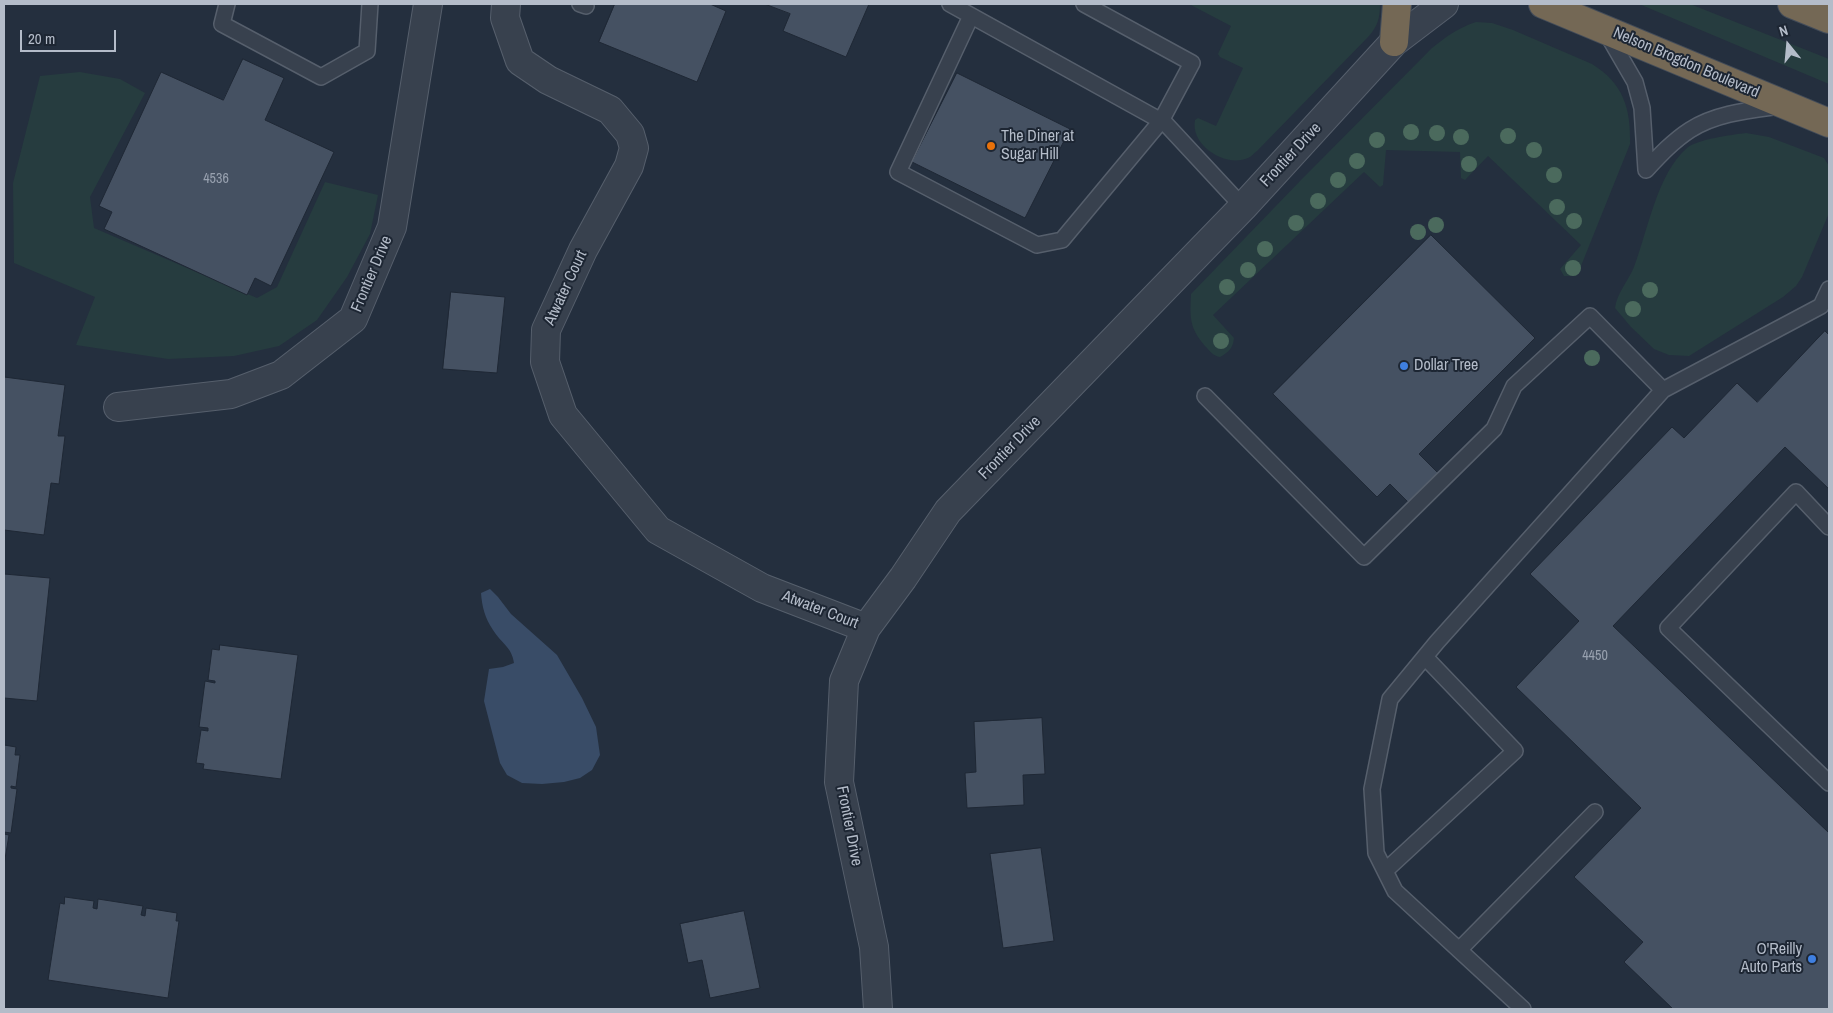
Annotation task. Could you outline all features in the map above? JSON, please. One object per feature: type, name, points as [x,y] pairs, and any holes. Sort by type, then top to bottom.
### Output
[{"type":"highway","points":[[1394,42],[1397,4]]},
{"type":"highway","name":"Nelson Brogdon Boulevard","points":[[1543,4],[1829,123]]},
{"type":"highway","points":[[1792,4],[1829,19]]},
{"type":"street","name":"Frontier Drive","points":[[118,407],[231,394],[281,375],[353,320],[392,227],[428,4]]},
{"type":"street","name":"Atwater Court","points":[[506,4],[505,18],[520,61],[548,80],[610,110],[630,134],[634,148],[629,166],[583,250],[546,330],[545,362],[563,416],[658,530],[762,588],[866,628]]},
{"type":"street","name":"Frontier Drive","points":[[878,1009],[874,947],[840,782],[844,681],[866,628],[948,512],[1243,207],[1394,42],[1444,4]]},
{"type":"lane","points":[[227,4],[222,24],[321,77],[367,51],[370,4]]},
{"type":"lane","points":[[950,4],[1165,123],[1243,207]]},
{"type":"lane","points":[[970,16],[898,172],[1038,246],[1062,240],[1161,121],[1192,63],[1084,4]]},
{"type":"lane","points":[[1604,28],[1635,82],[1642,108],[1646,170],[1668,147],[1691,129],[1735,113],[1784,105]]},
{"type":"lane","points":[[1523,1009],[1395,891],[1376,853],[1372,789],[1390,699],[1425,657],[1663,390],[1821,306],[1829,290]]},
{"type":"lane","points":[[1205,396],[1364,557],[1494,429],[1514,386],[1590,316],[1663,390]]},
{"type":"lane","points":[[1829,527],[1796,492],[1668,628],[1829,783]]},
{"type":"lane","points":[[1385,871],[1515,751],[1425,657]]},
{"type":"lane","points":[[1460,950],[1594,812]]},
{"type":"green space","points":[[1189,4],[1380,4],[1380,13],[1375,29],[1369,36],[1257,151],[1249,157],[1229,160],[1211,152],[1204,146],[1198,138],[1195,120],[1198,118],[1216,126],[1243,68],[1220,57],[1218,54],[1231,26]]},
{"type":"green space","points":[[1639,4],[1690,4],[1829,59],[1829,84]]},
{"type":"green space","points":[[1476,22],[1492,23],[1513,30],[1592,64],[1611,79],[1618,88],[1627,108],[1630,144],[1576,276],[1564,276],[1560,269],[1581,245],[1488,156],[1465,180],[1461,178],[1460,152],[1386,150],[1383,185],[1380,187],[1364,172],[1213,315],[1234,338],[1232,347],[1226,353],[1220,357],[1213,354],[1193,328],[1191,294],[1432,48],[1453,33]]},
{"type":"green space","points":[[80,72],[120,79],[145,93],[90,197],[94,228],[257,298],[277,287],[325,182],[378,195],[370,234],[347,277],[317,320],[279,346],[234,356],[168,359],[76,345],[95,297],[14,263],[13,183],[40,76]]},
{"type":"green space","points":[[1746,133],[1769,137],[1824,158],[1829,166],[1829,213],[1802,277],[1796,286],[1783,297],[1689,356],[1669,355],[1654,349],[1631,327],[1615,308],[1618,297],[1634,267],[1661,187],[1677,159],[1687,148],[1699,142]]},
{"type":"water","points":[[490,589],[511,614],[557,655],[582,698],[596,727],[600,755],[592,770],[580,778],[542,784],[522,783],[507,775],[500,763],[484,701],[489,669],[514,663],[509,649],[493,630],[484,612],[481,593]]},
{"type":"building","points":[[615,4],[710,4],[726,11],[697,82],[599,42]]},
{"type":"building","points":[[765,4],[869,4],[846,57],[783,31],[790,14]]},
{"type":"building","points":[[243,59],[284,78],[265,120],[334,152],[271,286],[255,278],[247,295],[104,229],[112,212],[99,206],[161,72],[223,100]]},
{"type":"building","name":"The Diner at Sugar Hill","points":[[957,73],[1070,129],[1025,218],[912,162]]},
{"type":"building","name":"Dollar Tree","points":[[1431,235],[1535,338],[1419,454],[1441,476],[1412,506],[1390,484],[1377,497],[1273,394]]},
{"type":"building","points":[[451,292],[505,297],[497,373],[443,369]]},
{"type":"building","points":[[1825,331],[1829,335],[1829,489],[1785,447],[1613,626],[1829,833],[1829,1009],[1673,1009],[1624,962],[1643,942],[1574,877],[1641,808],[1516,687],[1579,621],[1530,574],[1672,427],[1684,438],[1737,383],[1757,402]]},
{"type":"building","points":[[4,377],[65,385],[58,436],[65,436],[59,484],[51,483],[44,535],[4,530]]},
{"type":"building","points":[[4,574],[50,578],[37,701],[4,698]]},
{"type":"building","points":[[220,645],[298,655],[281,779],[203,769],[204,764],[196,763],[201,730],[208,731],[208,728],[199,727],[205,681],[215,683],[215,681],[208,680],[212,649],[219,650]]},
{"type":"building","points":[[1042,718],[1045,774],[1023,775],[1024,805],[967,808],[965,773],[976,772],[974,722]]},
{"type":"building","points":[[4,745],[16,747],[15,755],[20,755],[16,787],[11,786],[11,788],[17,789],[11,833],[4,832]]},
{"type":"building","points":[[4,834],[9,835],[4,865]]},
{"type":"building","points":[[1041,848],[1054,941],[1003,948],[990,854]]},
{"type":"building","points":[[65,897],[94,901],[93,908],[97,909],[98,899],[143,906],[141,915],[145,916],[146,908],[177,913],[176,921],[179,921],[168,998],[48,980],[60,903],[64,904]]},
{"type":"building","points":[[744,911],[760,988],[710,998],[702,960],[688,963],[680,924]]},
{"type":"place","name":"The Diner at Sugar Hill","points":[[991,146]]},
{"type":"place","name":"Dollar Tree","points":[[1404,366]]},
{"type":"place","name":"O'Reilly Auto Parts","points":[[1812,959]]}]
